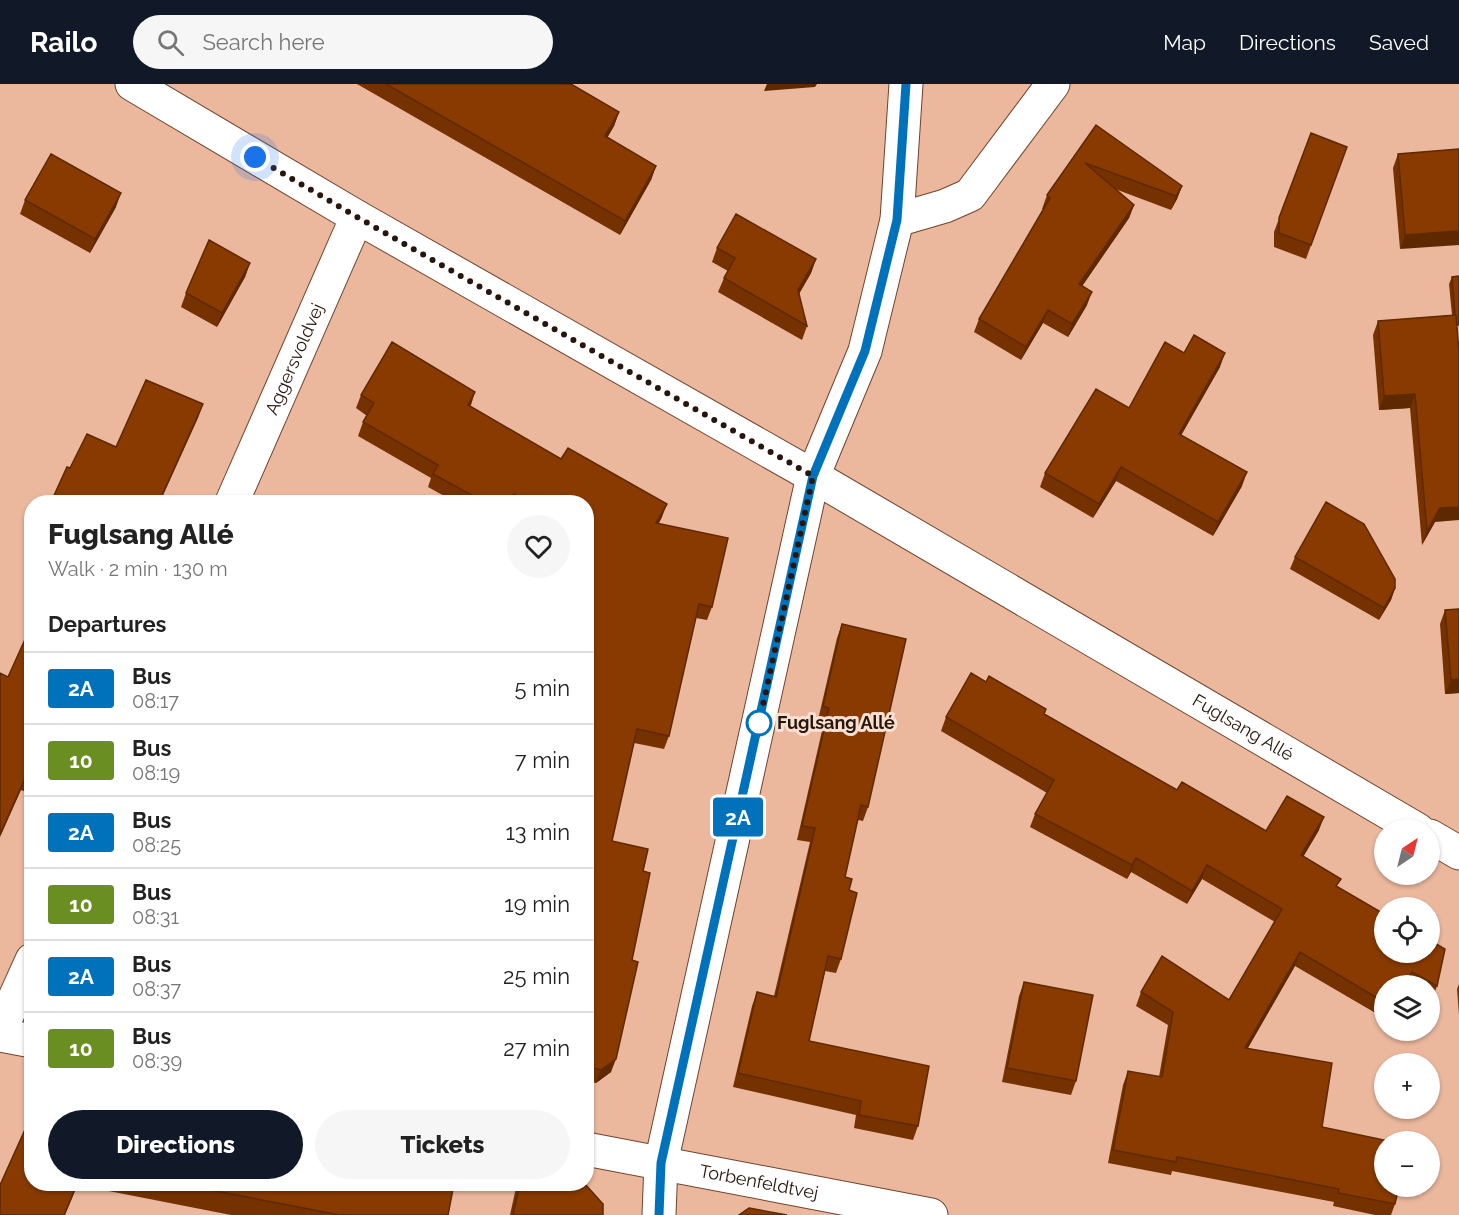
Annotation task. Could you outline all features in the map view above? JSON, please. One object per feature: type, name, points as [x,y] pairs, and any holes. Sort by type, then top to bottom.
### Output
[{"type":"street","name":"Fuglsang Allé","points":[[132,84],[357,217],[813,476],[1399,819]]},
{"type":"street","points":[[659,1215],[661,1163],[813,476],[865,351],[897,220],[906,84]]},
{"type":"street","points":[[897,220],[945,206],[970,195],[1053,84]]},
{"type":"street","name":"Aggersvoldvej","points":[[235,495],[357,217]]},
{"type":"street","points":[[1440,842],[1459,853]]},
{"type":"street","points":[[24,978],[0,1033],[24,1039]]},
{"type":"street","name":"Torbenfeldtvej","points":[[594,1150],[931,1215]]},
{"type":"building","points":[[386,84],[571,84],[619,112],[605,136],[656,166],[625,221]]},
{"type":"building","points":[[1096,125],[1182,186],[1176,196],[1085,163],[1134,205],[1079,284],[1092,292],[1072,324],[1048,310],[1026,347],[979,319],[1050,198],[1047,195]]},
{"type":"building","points":[[1311,133],[1347,147],[1311,245],[1279,233],[1279,218]]},
{"type":"building","points":[[1459,149],[1459,231],[1405,235],[1398,154]]},
{"type":"building","points":[[51,154],[121,193],[95,239],[25,200]]},
{"type":"building","points":[[736,214],[816,259],[798,290],[807,326],[724,278],[735,258],[717,248]]},
{"type":"building","points":[[209,240],[250,263],[222,313],[186,293]]},
{"type":"building","points":[[1459,276],[1459,325],[1457,325],[1452,277]]},
{"type":"building","points":[[1456,315],[1459,352],[1459,507],[1440,508],[1427,531],[1415,394],[1384,396],[1378,321]]},
{"type":"building","points":[[1194,335],[1225,353],[1179,434],[1247,472],[1218,522],[1121,467],[1099,504],[1045,473],[1096,389],[1129,408],[1165,342],[1184,353]]},
{"type":"building","points":[[392,342],[475,392],[468,405],[561,459],[568,448],[667,504],[656,523],[728,538],[712,607],[699,604],[669,736],[637,729],[612,841],[648,849],[643,871],[650,873],[632,960],[638,962],[616,1059],[601,1070],[594,1068],[594,495],[471,495],[433,474],[438,465],[363,422],[374,403],[361,395]]},
{"type":"building","points":[[146,380],[203,404],[162,495],[54,495],[67,467],[70,468],[87,434],[116,447]]},
{"type":"building","points":[[1326,502],[1364,524],[1395,579],[1395,588],[1384,608],[1295,557]]},
{"type":"building","points":[[1459,609],[1459,679],[1451,680],[1445,610]]},
{"type":"building","points":[[842,624],[906,639],[868,807],[861,805],[845,877],[852,879],[849,890],[857,893],[841,959],[828,956],[809,1041],[929,1066],[918,1126],[859,1115],[861,1101],[738,1073],[757,992],[776,997],[815,828],[802,826],[829,708],[823,706]]},
{"type":"building","points":[[24,642],[24,781],[0,835],[0,673],[8,677]]},
{"type":"building","points":[[971,673],[986,682],[989,676],[1046,709],[1044,714],[1177,790],[1182,782],[1266,831],[1287,796],[1324,817],[1301,855],[1341,879],[1336,886],[1374,908],[1374,963],[1440,963],[1440,946],[1445,949],[1439,975],[1417,975],[1412,972],[1410,975],[1374,975],[1374,996],[1300,952],[1245,1048],[1332,1063],[1322,1127],[1374,1138],[1374,1197],[1397,1197],[1395,1204],[1338,1193],[1339,1189],[1177,1157],[1176,1162],[1113,1150],[1128,1071],[1162,1077],[1173,1012],[1141,992],[1162,956],[1229,1000],[1282,909],[1207,865],[1192,891],[1136,858],[1132,865],[1035,814],[1054,780],[946,717]]},
{"type":"building","points":[[1024,982],[1093,995],[1076,1081],[1007,1068]]},
{"type":"building","points":[[24,1132],[24,1191],[74,1191],[64,1215],[0,1215],[0,1185]]},
{"type":"building","points":[[215,1191],[453,1191],[448,1215],[340,1215]]},
{"type":"building","points":[[518,1191],[591,1191],[603,1204],[603,1215],[513,1215]]},
{"type":"building","points":[[749,1208],[787,1215],[739,1215]]},
{"type":"bus line","name":"2A","points":[[659,1215],[661,1163],[813,476],[865,351],[897,220],[906,84]]},
{"type":"place","name":"Fuglsang Allé","points":[[759,723]]},
{"type":"route","points":[[255,157],[813,476],[759,723]]}]
